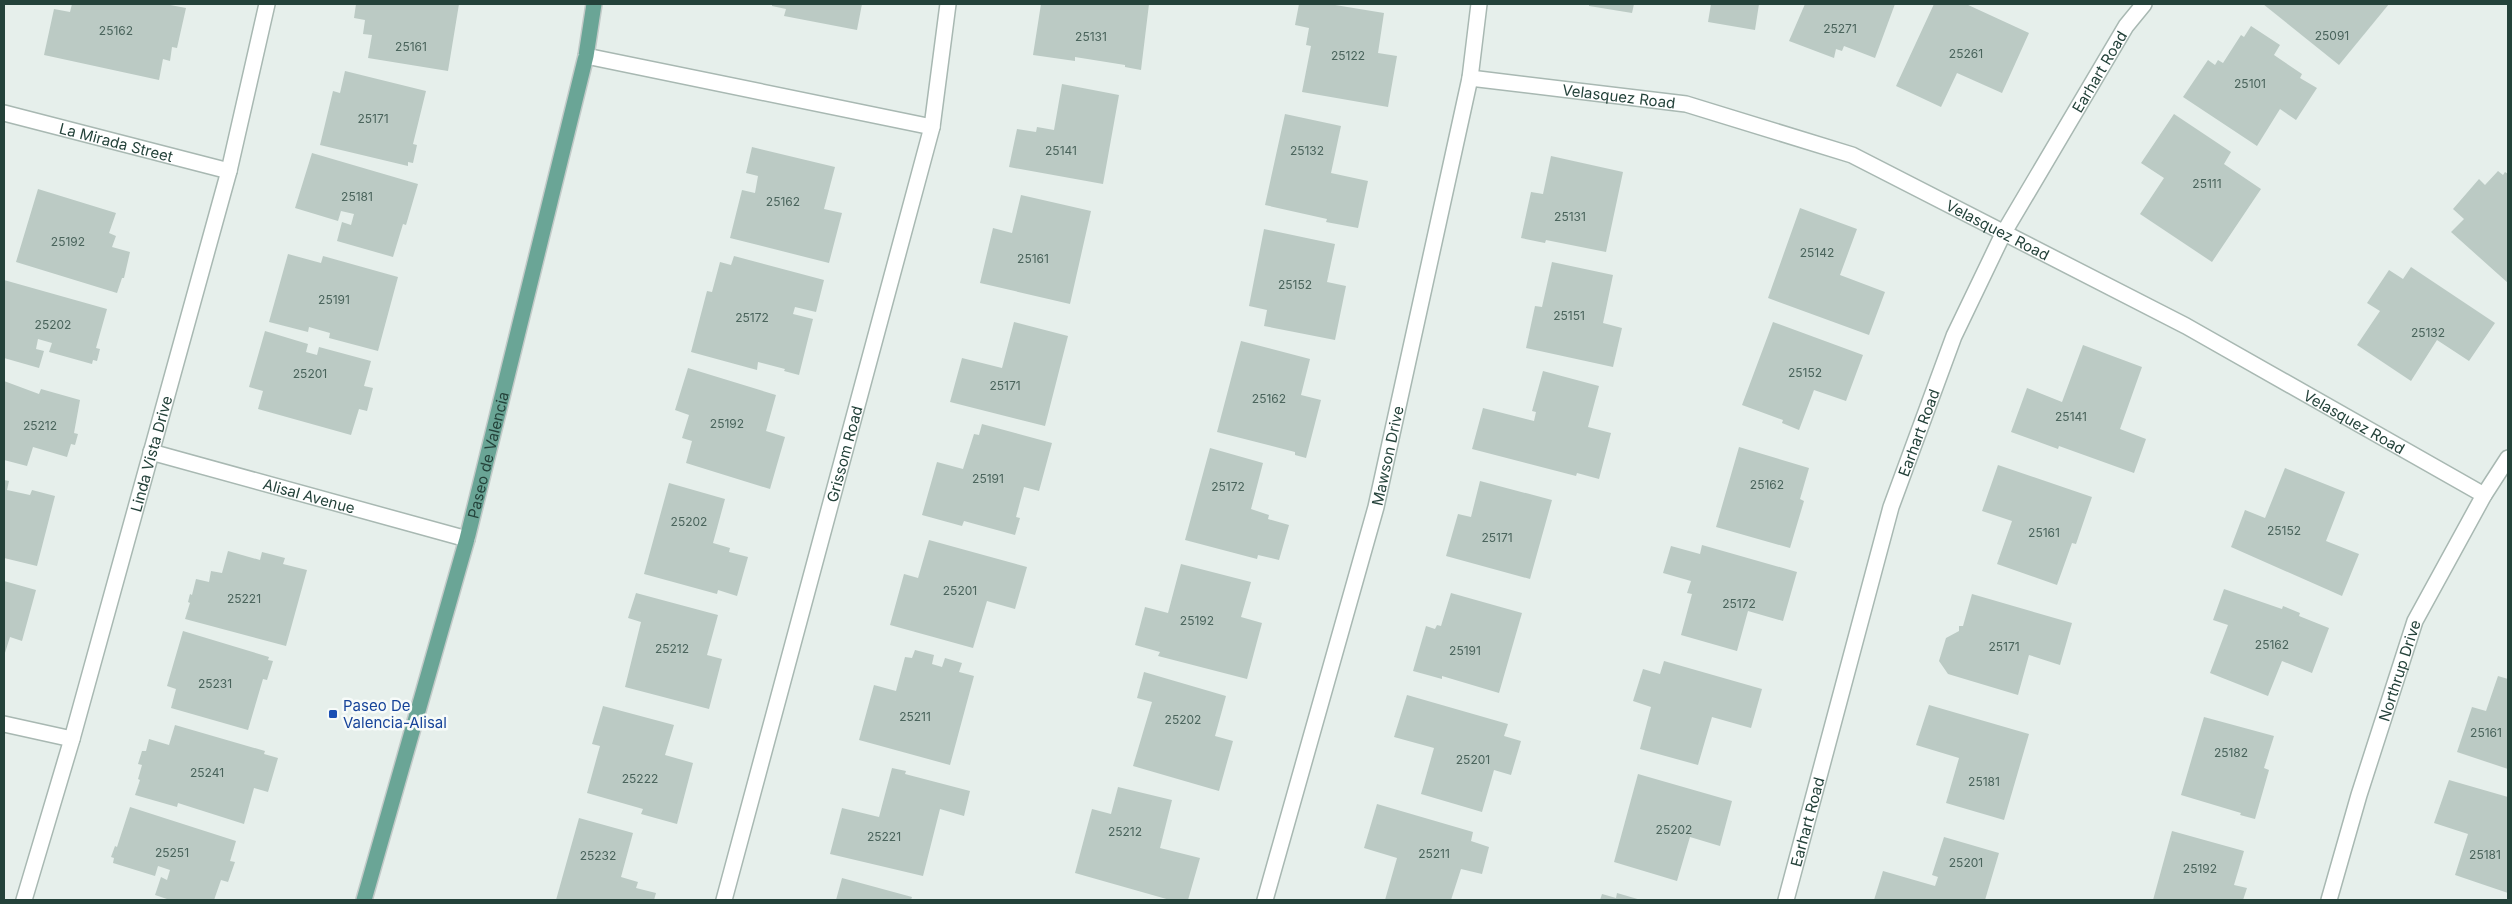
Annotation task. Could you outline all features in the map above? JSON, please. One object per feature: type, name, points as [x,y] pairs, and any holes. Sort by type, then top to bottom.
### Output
[{"type":"main road","name":"Paseo de Valencia","points":[[364,900],[467,539],[586,56],[594,4]]},
{"type":"street","name":"Linda Vista Drive","points":[[24,900],[72,739],[229,171],[266,4]]},
{"type":"street","name":"Grissom Road","points":[[724,900],[932,127],[948,4]]},
{"type":"street","name":"Mawson Drive","points":[[1265,900],[1376,508],[1470,78],[1479,4]]},
{"type":"street","name":"Earhart Road","points":[[1786,900],[1891,507],[1954,336],[2003,234],[2126,26],[2144,4]]},
{"type":"street","points":[[586,56],[932,127]]},
{"type":"street","name":"Velasquez Road","points":[[1470,78],[1686,104],[1852,156],[2186,326],[2484,495]]},
{"type":"street","name":"La Mirada Street","points":[[4,113],[229,171]]},
{"type":"street","name":"Alisal Avenue","points":[[151,452],[467,539]]},
{"type":"street","name":"Northrup Drive","points":[[2329,900],[2358,795],[2415,621],[2484,495],[2508,458]]},
{"type":"street","points":[[4,724],[72,739]]},
{"type":"building","points":[[72,4],[165,4],[186,8],[177,48],[172,47],[170,61],[163,59],[159,80],[44,55],[54,9],[70,12]]},
{"type":"building","points":[[356,4],[459,4],[448,71],[368,58],[372,35],[363,34],[365,20],[354,18]]},
{"type":"building","points":[[772,4],[862,4],[857,30],[784,16],[786,9],[772,6]]},
{"type":"building","points":[[1041,4],[1149,4],[1141,70],[1125,67],[1125,65],[1075,57],[1075,61],[1033,55]]},
{"type":"building","points":[[1299,4],[1329,4],[1384,13],[1378,53],[1397,56],[1388,107],[1302,92],[1311,46],[1306,45],[1309,28],[1295,25]]},
{"type":"building","points":[[1589,4],[1634,4],[1632,13],[1589,6]]},
{"type":"building","points":[[1711,4],[1759,4],[1755,30],[1708,22]]},
{"type":"building","points":[[1805,4],[1895,4],[1875,58],[1844,46],[1842,51],[1836,49],[1834,58],[1789,41]]},
{"type":"building","points":[[1934,4],[1966,4],[2029,33],[2002,93],[1957,73],[1941,107],[1896,86]]},
{"type":"building","points":[[2263,4],[2389,4],[2339,65]]},
{"type":"building","points":[[2251,26],[2280,45],[2274,55],[2302,74],[2300,78],[2317,88],[2296,120],[2280,109],[2257,146],[2183,97],[2208,60],[2215,65],[2218,60],[2223,63],[2241,35],[2244,37]]},
{"type":"building","points":[[345,71],[426,91],[413,144],[417,145],[413,163],[408,162],[408,166],[320,145],[333,91],[340,93]]},
{"type":"building","points":[[1062,84],[1119,95],[1103,184],[1009,167],[1017,129],[1036,132],[1037,127],[1054,130]]},
{"type":"building","points":[[1285,114],[1341,126],[1331,173],[1368,181],[1358,228],[1326,222],[1327,219],[1265,205]]},
{"type":"building","points":[[2174,114],[2231,152],[2224,164],[2261,189],[2212,262],[2140,214],[2164,178],[2141,163]]},
{"type":"building","points":[[752,147],[835,167],[824,209],[842,213],[829,263],[730,238],[742,190],[755,193],[758,176],[746,173]]},
{"type":"building","points":[[312,153],[418,184],[406,225],[403,224],[393,257],[337,241],[342,222],[351,225],[354,214],[341,211],[338,221],[295,208]]},
{"type":"building","points":[[1551,156],[1623,172],[1606,252],[1546,240],[1545,243],[1521,238],[1531,192],[1543,194]]},
{"type":"building","points":[[2498,171],[2503,175],[2505,172],[2508,174],[2508,283],[2451,232],[2464,219],[2453,209],[2479,179],[2485,185]]},
{"type":"building","points":[[38,189],[116,213],[109,233],[116,236],[112,247],[130,252],[124,278],[122,278],[117,293],[16,262]]},
{"type":"building","points":[[1021,195],[1091,211],[1070,304],[980,283],[993,228],[1012,233]]},
{"type":"building","points":[[1800,208],[1857,229],[1840,275],[1885,292],[1869,335],[1768,298]]},
{"type":"building","points":[[1264,229],[1335,244],[1327,282],[1346,286],[1335,340],[1264,326],[1267,310],[1249,306]]},
{"type":"building","points":[[288,254],[321,263],[323,256],[398,277],[378,351],[329,338],[330,333],[309,327],[308,332],[269,322]]},
{"type":"building","points":[[734,256],[824,280],[816,312],[795,307],[793,314],[813,319],[799,375],[758,362],[757,370],[691,352],[707,291],[712,292],[720,262],[731,265]]},
{"type":"building","points":[[1552,262],[1613,275],[1603,323],[1622,328],[1613,367],[1526,348],[1535,306],[1542,307]]},
{"type":"building","points":[[2411,267],[2495,323],[2469,361],[2437,340],[2411,381],[2357,345],[2380,311],[2367,303],[2389,270],[2403,279]]},
{"type":"building","points":[[4,280],[107,309],[96,348],[100,349],[97,361],[93,360],[92,364],[49,352],[52,343],[38,339],[36,349],[44,351],[39,368],[4,358]]},
{"type":"building","points":[[1014,322],[1068,336],[1045,426],[950,402],[962,358],[1002,368]]},
{"type":"building","points":[[1773,322],[1863,355],[1846,401],[1814,390],[1799,430],[1782,423],[1783,420],[1742,405]]},
{"type":"building","points":[[265,331],[308,344],[306,352],[317,355],[319,347],[371,361],[364,386],[373,388],[367,411],[359,409],[351,435],[258,409],[263,391],[249,387]]},
{"type":"building","points":[[1241,341],[1310,359],[1301,395],[1321,400],[1306,458],[1295,455],[1295,452],[1217,432]]},
{"type":"building","points":[[2083,345],[2142,367],[2120,429],[2146,439],[2134,473],[2059,446],[2058,449],[2011,432],[2027,388],[2062,402]]},
{"type":"building","points":[[688,368],[776,395],[766,431],[785,437],[770,489],[686,463],[692,441],[682,438],[689,415],[675,410]]},
{"type":"building","points":[[1543,371],[1599,386],[1588,427],[1611,433],[1599,479],[1577,473],[1576,476],[1472,449],[1483,408],[1534,421],[1536,412],[1532,411]]},
{"type":"building","points":[[4,381],[39,394],[41,389],[80,400],[74,433],[78,434],[75,445],[71,444],[67,457],[33,447],[27,466],[4,460]]},
{"type":"building","points":[[982,424],[1052,443],[1039,491],[1024,487],[1016,517],[1020,518],[1015,535],[964,521],[962,526],[922,515],[937,462],[963,469],[974,434],[979,435]]},
{"type":"building","points":[[1739,447],[1809,468],[1800,499],[1804,501],[1790,548],[1716,527]]},
{"type":"building","points":[[1210,448],[1263,463],[1251,509],[1269,515],[1268,519],[1289,525],[1279,560],[1258,555],[1257,559],[1185,540]]},
{"type":"building","points":[[1998,465],[2092,497],[2076,544],[2072,543],[2057,585],[1997,564],[2012,521],[1982,511]]},
{"type":"building","points":[[2285,468],[2345,492],[2326,541],[2359,554],[2342,596],[2231,547],[2245,510],[2265,518]]},
{"type":"building","points":[[4,480],[9,481],[7,490],[30,495],[32,490],[55,496],[37,566],[4,558]]},
{"type":"building","points":[[1480,481],[1552,500],[1530,579],[1446,556],[1458,514],[1471,517]]},
{"type":"building","points":[[669,483],[725,499],[713,543],[730,548],[729,552],[748,557],[737,596],[718,590],[717,594],[644,574]]},
{"type":"building","points":[[929,540],[1027,567],[1015,609],[987,601],[973,648],[890,625],[904,574],[918,578]]},
{"type":"building","points":[[1702,545],[1797,572],[1783,621],[1748,611],[1737,651],[1681,635],[1692,594],[1687,593],[1691,581],[1663,573],[1671,546],[1700,554]]},
{"type":"building","points":[[228,551],[260,560],[262,552],[285,558],[283,564],[307,570],[286,646],[185,619],[190,603],[188,602],[190,594],[192,595],[196,579],[209,582],[211,571],[222,573]]},
{"type":"building","points":[[1181,564],[1251,582],[1241,617],[1262,623],[1247,679],[1158,656],[1160,652],[1135,645],[1145,607],[1168,613]]},
{"type":"building","points":[[4,581],[36,590],[22,641],[10,637],[4,656]]},
{"type":"building","points":[[2224,589],[2282,609],[2283,606],[2300,613],[2299,616],[2329,628],[2312,673],[2282,661],[2268,696],[2210,673],[2228,625],[2213,620]]},
{"type":"building","points":[[636,593],[718,615],[707,655],[722,659],[709,709],[625,687],[641,622],[628,618]]},
{"type":"building","points":[[1451,593],[1522,613],[1499,693],[1442,676],[1442,679],[1413,671],[1426,626],[1435,629],[1437,625],[1441,626]]},
{"type":"building","points":[[1972,594],[2072,623],[2060,665],[2029,655],[2018,695],[1948,674],[1939,661],[1946,638],[1959,631],[1959,626],[1963,626]]},
{"type":"building","points":[[183,631],[269,657],[268,660],[273,661],[267,680],[263,679],[248,730],[171,708],[176,689],[167,686]]},
{"type":"building","points":[[915,650],[934,655],[932,664],[942,667],[945,658],[962,663],[959,672],[974,676],[950,765],[859,740],[874,685],[896,691],[905,657],[912,658]]},
{"type":"building","points":[[1664,661],[1762,689],[1751,728],[1712,717],[1698,765],[1640,749],[1651,707],[1633,701],[1643,669],[1660,674]]},
{"type":"building","points":[[1144,672],[1226,696],[1215,736],[1233,741],[1219,791],[1133,766],[1152,702],[1137,698]]},
{"type":"building","points":[[2498,676],[2508,679],[2508,769],[2457,752],[2472,707],[2486,711]]},
{"type":"building","points":[[1407,695],[1508,724],[1504,736],[1521,741],[1511,775],[1494,770],[1482,812],[1421,794],[1434,748],[1394,737]]},
{"type":"building","points":[[1929,705],[2029,734],[2004,820],[1946,803],[1959,758],[1916,745]]},
{"type":"building","points":[[603,706],[674,725],[665,755],[693,763],[677,824],[641,814],[643,809],[587,793],[600,746],[592,744]]},
{"type":"building","points":[[2204,717],[2274,736],[2264,768],[2269,770],[2255,819],[2181,795]]},
{"type":"building","points":[[175,725],[265,751],[264,754],[278,758],[268,792],[254,788],[244,824],[178,803],[177,807],[135,795],[140,780],[138,779],[142,765],[138,764],[142,751],[146,751],[149,739],[169,745]]},
{"type":"building","points":[[892,768],[906,771],[905,774],[970,791],[964,816],[940,809],[923,876],[830,854],[842,808],[879,817]]},
{"type":"building","points":[[1638,774],[1732,801],[1720,846],[1690,837],[1677,881],[1614,862]]},
{"type":"building","points":[[2449,780],[2508,797],[2508,893],[2455,875],[2468,834],[2434,823]]},
{"type":"building","points":[[1118,787],[1172,800],[1160,848],[1200,858],[1188,900],[1170,900],[1075,873],[1092,809],[1111,814]]},
{"type":"building","points":[[1377,804],[1473,832],[1471,841],[1489,847],[1482,874],[1461,869],[1451,900],[1385,900],[1397,858],[1364,848]]},
{"type":"building","points":[[130,807],[236,841],[230,861],[235,862],[228,882],[221,880],[214,900],[170,900],[155,895],[161,877],[167,880],[170,870],[158,866],[155,876],[113,863],[114,858],[111,857],[115,846],[117,847]]},
{"type":"building","points":[[579,818],[633,833],[621,877],[638,882],[636,888],[656,893],[654,900],[556,900]]},
{"type":"building","points":[[2172,831],[2244,851],[2234,885],[2247,888],[2243,900],[2153,900]]},
{"type":"building","points":[[1944,837],[1999,853],[1985,900],[1874,900],[1883,871],[1935,886],[1938,877],[1932,875]]},
{"type":"building","points":[[842,878],[912,897],[911,900],[836,900]]},
{"type":"building","points":[[1617,893],[1641,900],[1600,900],[1602,894],[1616,898]]},
{"type":"place","name":"Paseo De Valencia-Alisal","points":[[333,714]]}]
